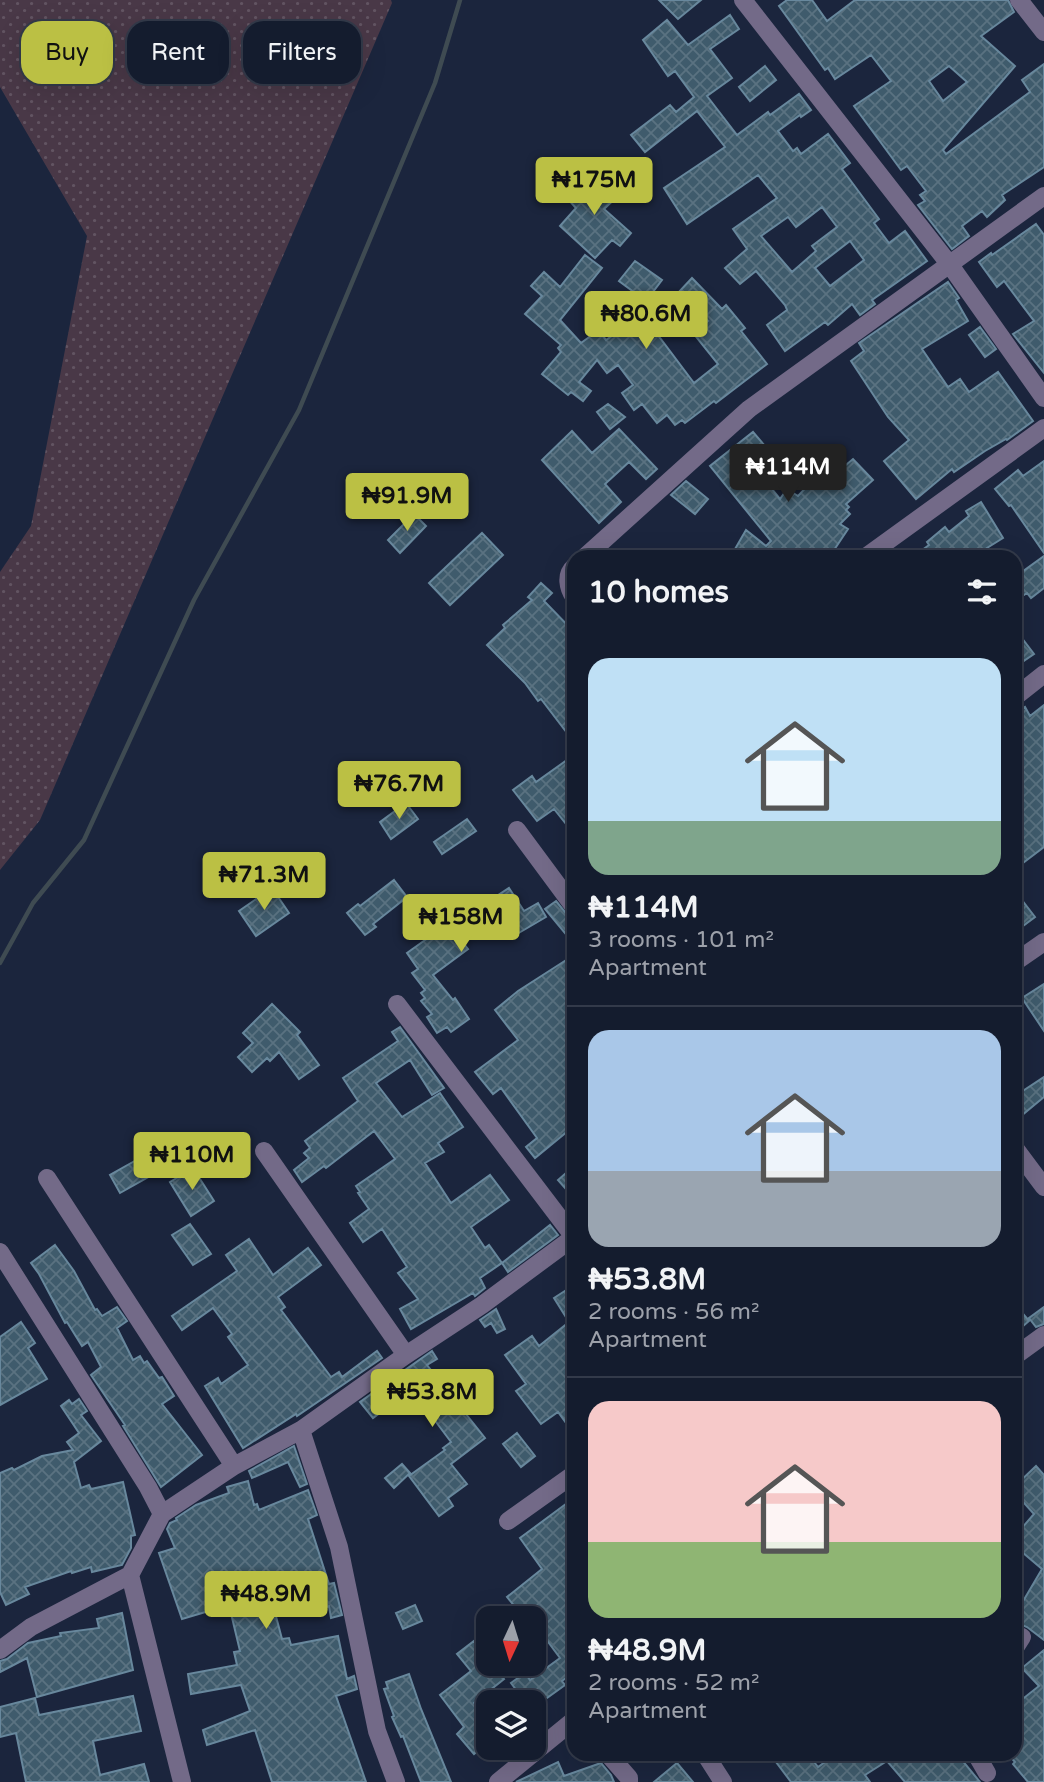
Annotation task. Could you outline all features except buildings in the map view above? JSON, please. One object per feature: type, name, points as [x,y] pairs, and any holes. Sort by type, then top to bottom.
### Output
[{"type":"street","points":[[743,0],[950,265],[1044,398]]},
{"type":"street","points":[[1019,0],[1044,32]]},
{"type":"street","points":[[593,550],[749,409],[1044,196]]},
{"type":"street","points":[[875,550],[1044,428]]},
{"type":"street","points":[[1022,691],[1044,674]]},
{"type":"street","points":[[517,830],[567,897]]},
{"type":"street","points":[[1022,957],[1044,942]]},
{"type":"street","points":[[397,1004],[567,1228]]},
{"type":"street","points":[[264,1151],[406,1355]]},
{"type":"street","points":[[1022,1157],[1044,1187]]},
{"type":"street","points":[[47,1178],[234,1466]]},
{"type":"street","points":[[0,1650],[31,1627],[130,1575],[162,1514],[234,1466],[302,1430],[406,1355],[482,1305],[567,1242]]},
{"type":"street","points":[[0,1252],[148,1487],[162,1514]]},
{"type":"street","points":[[1022,1351],[1044,1335]]},
{"type":"street","points":[[302,1430],[339,1546],[377,1731],[396,1782]]},
{"type":"street","points":[[509,1521],[567,1479]]},
{"type":"street","points":[[130,1575],[183,1782]]},
{"type":"street","points":[[498,1782],[567,1726]]},
{"type":"street","points":[[614,1761],[629,1778],[629,1782]]},
{"type":"street","points":[[710,1761],[723,1782]]},
{"type":"street","points":[[980,1761],[987,1773]]},
{"type":"shaded area","points":[[0,0],[391,0],[392,3],[361,75],[361,21],[243,21],[243,84],[357,84],[40,820],[0,870],[0,572],[31,526],[87,236],[0,87]]},
{"type":"waterway","points":[[0,963],[33,903],[84,840],[194,600],[299,410],[435,83],[460,0]]}]
